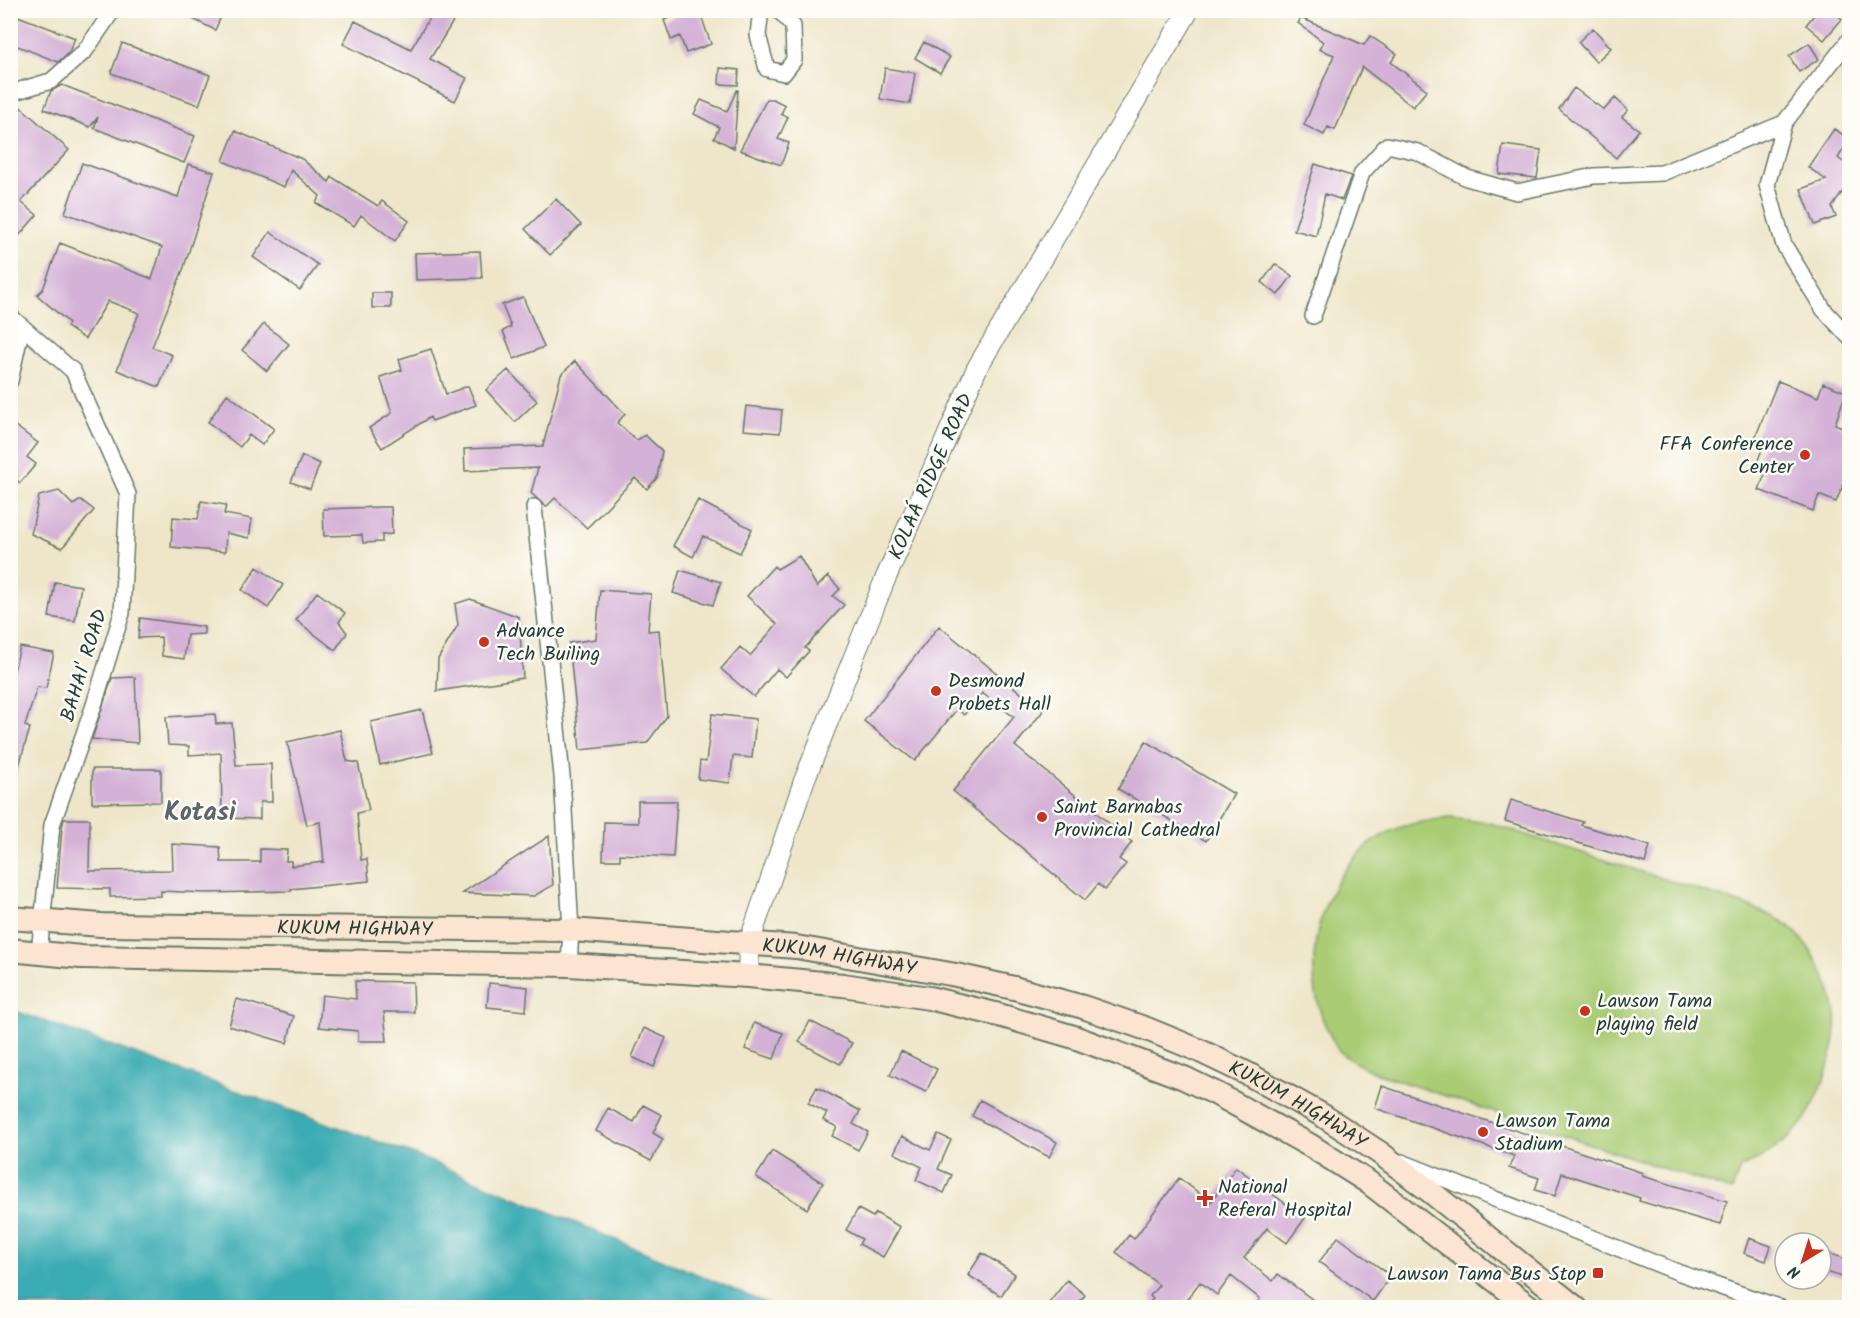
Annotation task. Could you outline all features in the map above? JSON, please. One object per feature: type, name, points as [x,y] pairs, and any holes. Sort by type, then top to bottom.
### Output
[{"type":"main road","name":"KUKUM HIGHWAY","points":[[10,918],[148,926],[571,930],[796,947],[956,975],[1014,988],[1147,1029],[1238,1070],[1322,1115],[1380,1154],[1463,1217],[1576,1308]]},
{"type":"main road","name":"KUKUM HIGHWAY","points":[[10,950],[81,957],[569,965],[748,976],[854,986],[929,998],[976,1009],[1074,1037],[1184,1078],[1217,1094],[1301,1140],[1368,1182],[1531,1308]]},
{"type":"street","points":[[10,93],[51,81],[86,51],[113,10]]},
{"type":"street","points":[[761,10],[758,35],[767,69],[784,73],[794,60],[793,26],[779,10]]},
{"type":"street","name":"KOLAÁ RIDGE ROAD","points":[[748,976],[750,943],[804,781],[884,582],[977,368],[1189,10]]},
{"type":"street","points":[[1850,39],[1784,123],[1767,184],[1784,245],[1824,310],[1836,326],[1850,338]]},
{"type":"street","points":[[1313,316],[1362,173],[1387,145],[1418,152],[1467,178],[1517,192],[1594,176],[1662,173],[1784,123]]},
{"type":"street","points":[[10,318],[19,340],[10,381]]},
{"type":"street","name":"BAHAI' ROAD","points":[[10,318],[73,371],[128,494],[122,613],[94,705],[52,825],[39,953]]},
{"type":"street","points":[[534,507],[562,776],[571,930],[569,965]]},
{"type":"street","points":[[1380,1154],[1680,1273],[1781,1308]]},
{"type":"green space","points":[[1450,818],[1490,823],[1745,905],[1783,922],[1802,939],[1825,976],[1834,1003],[1836,1027],[1827,1071],[1809,1113],[1802,1123],[1789,1138],[1774,1149],[1740,1168],[1732,1191],[1373,1072],[1341,1053],[1329,1033],[1319,1008],[1314,981],[1314,954],[1319,926],[1328,900],[1341,875],[1359,854],[1380,837],[1406,826]]},
{"type":"water","points":[[10,1009],[415,1155],[775,1307],[11,1307]]},
{"type":"building","points":[[175,10],[224,10],[215,30]]},
{"type":"building","points":[[434,10],[460,10],[430,59],[467,78],[455,101],[343,44],[355,21],[411,49]]},
{"type":"building","points":[[692,10],[699,10],[711,44],[686,53],[680,36],[671,40],[664,20]]},
{"type":"building","points":[[1818,10],[1832,10],[1842,19],[1824,40],[1806,25]]},
{"type":"building","points":[[10,13],[75,38],[69,52],[58,62],[10,43]]},
{"type":"building","points":[[1301,18],[1364,45],[1370,36],[1397,54],[1391,62],[1427,90],[1413,107],[1362,67],[1335,130],[1328,127],[1324,135],[1304,125],[1334,55],[1319,49],[1323,42],[1298,23]]},
{"type":"building","points":[[1593,28],[1611,48],[1596,62],[1578,42]]},
{"type":"building","points":[[924,42],[950,57],[940,73],[915,58]]},
{"type":"building","points":[[122,43],[210,75],[199,105],[111,73]]},
{"type":"building","points":[[1809,43],[1819,59],[1799,72],[1789,56]]},
{"type":"building","points":[[720,68],[739,70],[738,85],[719,84]]},
{"type":"building","points":[[885,68],[915,73],[910,104],[880,99]]},
{"type":"building","points":[[62,85],[195,136],[184,163],[94,128],[98,117],[90,127],[44,109],[51,91]]},
{"type":"building","points":[[1574,88],[1604,110],[1615,98],[1628,110],[1622,117],[1639,130],[1616,158],[1559,109]]},
{"type":"building","points":[[737,90],[734,148],[714,138],[719,127],[694,114],[701,100],[727,111]]},
{"type":"building","points":[[767,99],[773,99],[785,105],[781,114],[788,117],[778,139],[789,143],[781,165],[740,150]]},
{"type":"building","points":[[10,102],[15,102],[69,150],[21,202],[37,215],[10,246]]},
{"type":"building","points":[[1834,129],[1850,139],[1838,158],[1850,167],[1850,182],[1832,207],[1836,217],[1815,225],[1801,189],[1826,180],[1808,167]]},
{"type":"building","points":[[235,131],[302,159],[329,182],[332,177],[378,206],[382,201],[409,221],[395,241],[361,215],[354,226],[316,203],[320,196],[291,170],[284,187],[223,161]]},
{"type":"building","points":[[1503,145],[1541,150],[1537,178],[1499,174]]},
{"type":"building","points":[[82,163],[178,197],[188,164],[214,172],[184,267],[152,347],[172,355],[159,387],[117,370],[139,313],[108,301],[85,339],[67,327],[69,323],[37,295],[43,289],[60,243],[152,279],[162,247],[65,213]]},
{"type":"building","points":[[1315,164],[1351,176],[1342,200],[1325,194],[1316,236],[1294,230]]},
{"type":"building","points":[[556,199],[581,225],[550,255],[525,229]]},
{"type":"building","points":[[270,232],[318,265],[300,290],[253,257]]},
{"type":"building","points":[[480,251],[482,278],[416,280],[415,253]]},
{"type":"building","points":[[1275,264],[1292,276],[1278,295],[1262,282]]},
{"type":"building","points":[[372,293],[391,293],[391,308],[372,308]]},
{"type":"building","points":[[523,297],[544,347],[514,359],[503,331],[511,327],[502,305]]},
{"type":"building","points":[[264,324],[289,344],[267,371],[242,350]]},
{"type":"building","points":[[431,349],[446,394],[468,386],[476,405],[432,421],[430,417],[382,448],[369,428],[392,413],[380,377],[402,370],[399,359]]},
{"type":"building","points":[[575,361],[625,414],[617,423],[637,440],[645,435],[662,451],[657,478],[647,489],[635,478],[587,528],[555,498],[546,507],[531,493],[538,468],[465,471],[464,449],[543,446],[561,375]]},
{"type":"building","points":[[508,370],[537,401],[515,422],[486,390]]},
{"type":"building","name":"FFA Conference Center","points":[[1778,381],[1818,397],[1823,383],[1846,392],[1835,424],[1850,430],[1850,468],[1836,502],[1819,495],[1813,511],[1759,490],[1765,474],[1754,470],[1765,442],[1755,438]]},
{"type":"building","points":[[227,394],[274,429],[262,445],[249,435],[240,447],[208,422]]},
{"type":"building","points":[[746,406],[782,410],[780,433],[743,430]]},
{"type":"building","points":[[10,422],[38,443],[27,457],[36,464],[20,483],[12,476],[10,478]]},
{"type":"building","points":[[302,456],[320,464],[310,489],[291,482]]},
{"type":"building","points":[[59,491],[73,505],[81,500],[94,510],[62,548],[31,534],[39,496]]},
{"type":"building","points":[[698,500],[752,529],[740,553],[703,536],[693,557],[673,546]]},
{"type":"building","points":[[201,501],[226,505],[224,514],[252,519],[249,538],[226,533],[225,552],[171,547],[173,517],[198,519]]},
{"type":"building","points":[[391,507],[392,534],[382,535],[382,542],[363,543],[362,535],[324,536],[323,509]]},
{"type":"building","points":[[799,556],[817,587],[828,576],[840,589],[833,596],[844,605],[805,648],[809,651],[786,677],[777,669],[754,697],[721,669],[740,647],[750,656],[777,624],[747,596],[774,566],[777,569]]},
{"type":"building","points":[[257,567],[283,585],[268,608],[242,590]]},
{"type":"building","points":[[680,570],[721,582],[713,605],[673,593]]},
{"type":"building","points":[[55,582],[81,586],[75,621],[49,617]]},
{"type":"building","points":[[600,590],[651,594],[648,631],[659,630],[667,716],[647,743],[580,750],[569,643],[596,639]]},
{"type":"building","points":[[317,592],[345,613],[339,622],[347,633],[335,650],[296,620]]},
{"type":"building","name":"Advance Tech Builing","points":[[470,599],[519,617],[523,678],[437,691],[438,659],[458,625],[455,604]]},
{"type":"building","points":[[140,618],[204,627],[204,634],[187,635],[184,659],[162,656],[161,637],[138,638]]},
{"type":"building","points":[[939,626],[1043,711],[1015,746],[1132,842],[1119,859],[1126,864],[1105,890],[1098,884],[1085,900],[953,791],[1014,717],[982,693],[964,715],[957,709],[915,761],[864,721]]},
{"type":"building","points":[[20,647],[54,653],[46,688],[37,687],[25,726],[30,728],[15,779],[10,778],[10,686]]},
{"type":"building","points":[[135,677],[138,743],[92,739],[112,678]]},
{"type":"building","points":[[422,710],[433,753],[380,765],[371,722]]},
{"type":"building","points":[[215,714],[216,724],[232,723],[236,765],[271,764],[272,802],[260,802],[260,819],[222,818],[221,753],[189,755],[189,746],[168,745],[166,717]]},
{"type":"building","points":[[712,714],[756,719],[752,758],[733,756],[730,783],[698,779],[700,761],[706,762]]},
{"type":"building","points":[[340,730],[347,761],[358,763],[369,810],[357,813],[361,860],[367,859],[369,881],[291,889],[291,891],[206,893],[161,891],[161,896],[110,897],[110,889],[57,888],[64,819],[90,819],[89,871],[173,870],[172,844],[220,847],[221,862],[260,862],[260,849],[287,850],[286,861],[291,861],[291,866],[324,862],[320,822],[307,825],[287,742]]},
{"type":"building","points":[[1146,741],[1234,794],[1206,841],[1118,789]]},
{"type":"building","points":[[92,769],[161,769],[161,802],[92,803]]},
{"type":"building","points":[[1511,800],[1650,846],[1645,863],[1505,821]]},
{"type":"building","points":[[638,801],[677,801],[673,857],[620,854],[620,860],[603,860],[604,822],[638,823]]},
{"type":"building","points":[[549,836],[553,885],[534,896],[462,893]]},
{"type":"building","points":[[355,981],[413,982],[414,1012],[384,1012],[387,1041],[358,1041],[358,1031],[319,1027],[322,995],[356,999]]},
{"type":"building","points":[[489,983],[528,987],[526,1011],[487,1007]]},
{"type":"building","points":[[237,999],[294,1016],[287,1043],[229,1026]]},
{"type":"building","points":[[810,1021],[852,1043],[840,1064],[799,1042]]},
{"type":"building","points":[[754,1023],[783,1033],[774,1059],[745,1049]]},
{"type":"building","points":[[644,1028],[666,1038],[654,1067],[632,1057]]},
{"type":"building","points":[[901,1051],[937,1069],[926,1092],[890,1075]]},
{"type":"building","name":"Lawson Tama Stadium","points":[[1382,1086],[1643,1173],[1642,1176],[1727,1201],[1720,1225],[1639,1201],[1640,1198],[1562,1173],[1555,1196],[1535,1190],[1539,1178],[1509,1168],[1514,1156],[1375,1108]]},
{"type":"building","points":[[817,1087],[860,1111],[853,1124],[868,1132],[858,1150],[832,1136],[837,1127],[823,1120],[827,1113],[808,1103]]},
{"type":"building","points":[[980,1100],[1057,1142],[1049,1157],[972,1116]]},
{"type":"building","points":[[643,1105],[662,1115],[653,1133],[663,1139],[651,1161],[596,1131],[608,1108],[634,1122]]},
{"type":"building","points":[[938,1134],[951,1140],[938,1169],[952,1175],[944,1193],[916,1180],[922,1167],[894,1153],[902,1136],[930,1150]]},
{"type":"building","points":[[772,1151],[823,1183],[807,1209],[756,1177]]},
{"type":"building","points":[[1236,1167],[1305,1218],[1287,1243],[1267,1228],[1244,1258],[1273,1281],[1278,1274],[1324,1308],[1253,1308],[1260,1299],[1231,1276],[1217,1295],[1200,1282],[1180,1308],[1159,1308],[1151,1301],[1153,1299],[1150,1296],[1159,1285],[1116,1252],[1129,1235],[1134,1239],[1179,1178],[1211,1202]]},
{"type":"building","points":[[858,1209],[873,1217],[876,1213],[900,1227],[883,1257],[859,1244],[862,1239],[846,1230]]},
{"type":"building","points":[[1338,1237],[1391,1276],[1373,1301],[1319,1262]]},
{"type":"building","points":[[1749,1238],[1771,1246],[1766,1261],[1744,1253]]},
{"type":"building","points":[[982,1253],[1015,1274],[1001,1296],[968,1275]]},
{"type":"building","points":[[1833,1255],[1850,1260],[1850,1279],[1833,1274]]},
{"type":"building","points":[[1067,1280],[1085,1295],[1075,1308],[1045,1308]]},
{"type":"place","name":"FFA Conference Center","points":[[1805,455]]},
{"type":"place","name":"Advance Tech Builing","points":[[484,642]]},
{"type":"place","name":"Desmond Probets Hall","points":[[936,691]]},
{"type":"place","name":"Saint Barnabas Provincial Cathedral","points":[[1042,817]]},
{"type":"place","name":"Lawson Tama playing field","points":[[1585,1011]]},
{"type":"place","name":"Lawson Tama Stadium","points":[[1483,1132]]},
{"type":"place","name":"National Referal Hospital","points":[[1205,1198]]},
{"type":"place","name":"Lawson Tama Bus Stop","points":[[1598,1273]]},
{"type":"district","name":"Kotasi","points":[[200,811]]}]
